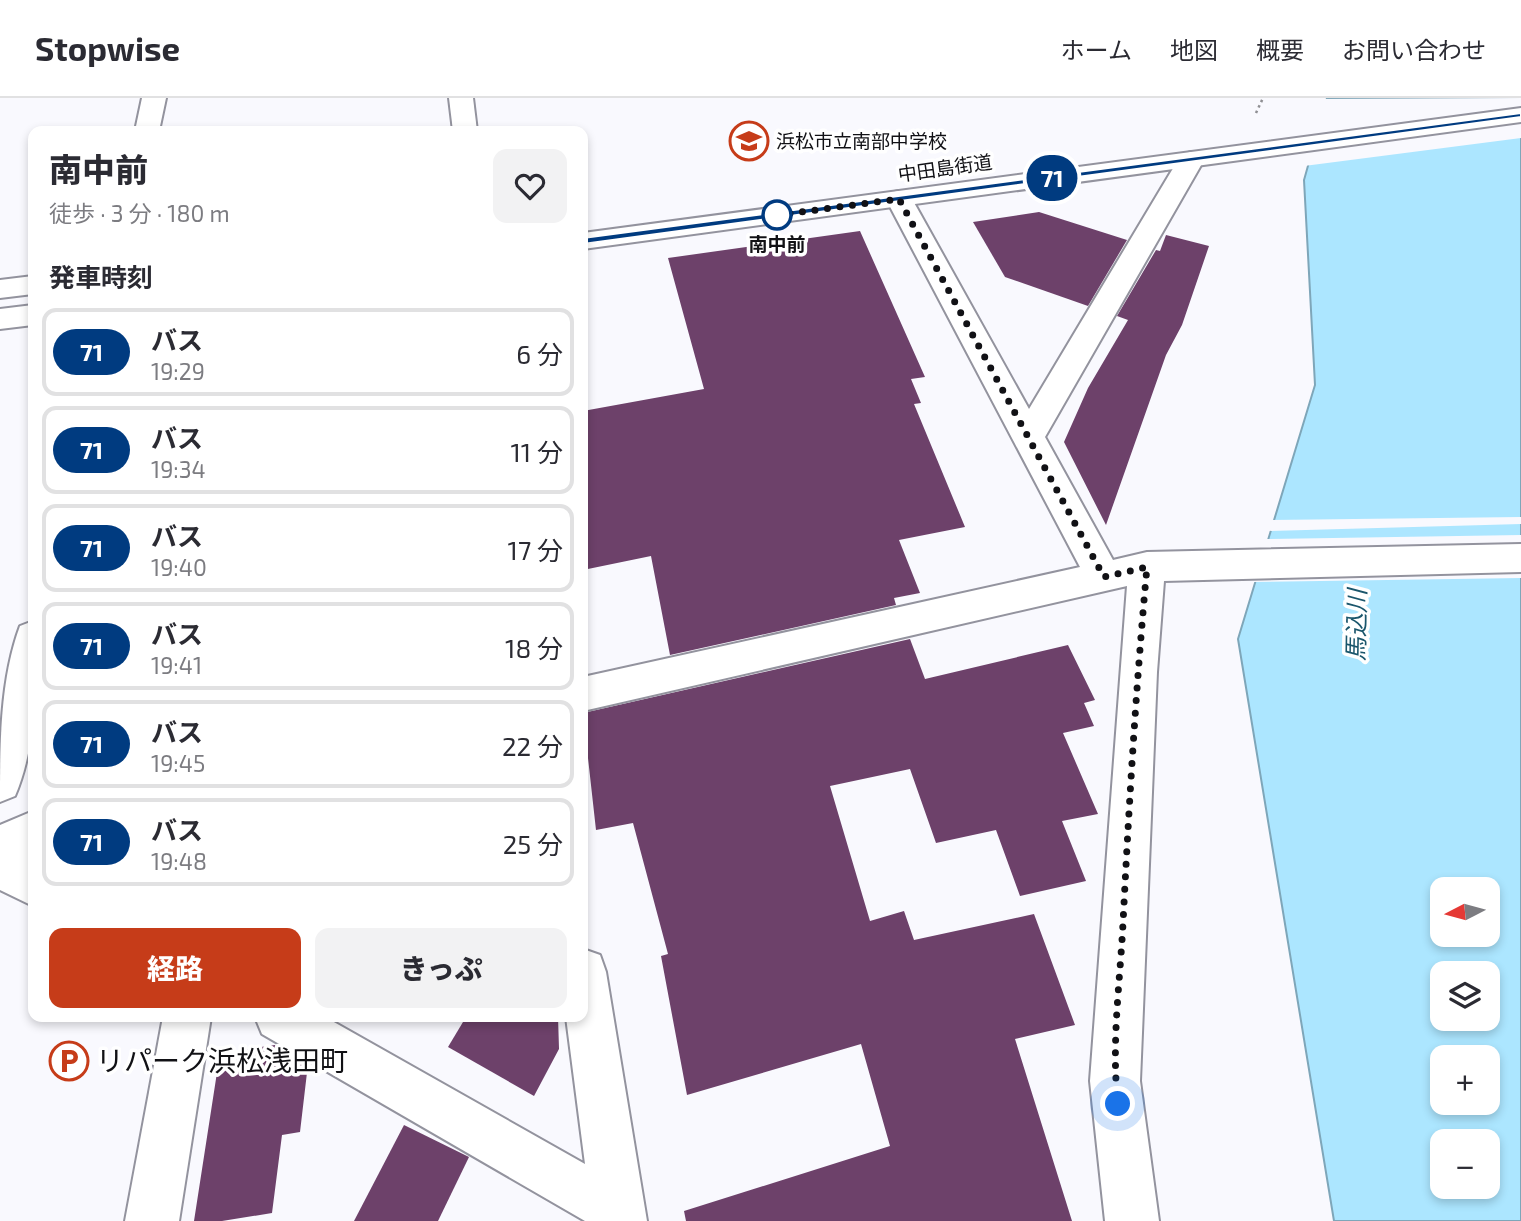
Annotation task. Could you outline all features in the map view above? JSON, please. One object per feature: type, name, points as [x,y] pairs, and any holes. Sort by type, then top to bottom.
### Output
[{"type":"street","points":[[147,126],[154,98]]},
{"type":"street","points":[[461,98],[465,126]]},
{"type":"street","name":"中田島街道","points":[[1116,145],[1149,141],[1193,147],[1273,148],[1521,115]]},
{"type":"street","points":[[1030,435],[1193,147]]},
{"type":"street","name":"中田島街道","points":[[588,240],[899,199],[1193,147]]},
{"type":"street","points":[[899,199],[1030,435],[1104,577]]},
{"type":"street","points":[[0,289],[28,286]]},
{"type":"street","points":[[0,319],[28,316]]},
{"type":"street","points":[[588,693],[1147,567],[1521,558]]},
{"type":"street","points":[[1132,1221],[1115,1081],[1137,684],[1147,567]]},
{"type":"street","points":[[0,782],[28,659]]},
{"type":"street","points":[[9,873],[28,841]]},
{"type":"street","points":[[588,1006],[619,1215]]},
{"type":"street","points":[[152,1221],[186,1022]]},
{"type":"street","points":[[288,1022],[619,1215]]},
{"type":"water","name":"馬込川","points":[[1327,98],[1521,98],[1521,1221],[1334,1221],[1238,639],[1315,385],[1304,180]]},
{"type":"pier","points":[[1521,98],[1521,138],[1304,166],[1323,99]]},
{"type":"pier","points":[[1521,517],[1521,524],[1267,531],[1271,520]]},
{"type":"pier","points":[[1521,535],[1521,578],[1252,582],[1265,539]]},
{"type":"building","points":[[1039,212],[1127,240],[1088,306],[1005,277],[973,222]]},
{"type":"building","points":[[860,231],[925,377],[911,379],[921,403],[914,404],[965,527],[899,540],[920,593],[894,598],[896,605],[670,655],[651,556],[588,569],[588,410],[704,389],[668,258]]},
{"type":"building","points":[[1166,235],[1209,246],[1182,325],[1166,355],[1106,525],[1064,442],[1088,388],[1128,320],[1117,316],[1156,250],[1160,251]]},
{"type":"building","points":[[910,639],[925,679],[1068,645],[1095,700],[1084,703],[1094,726],[1063,733],[1098,814],[1062,821],[1086,881],[1020,896],[996,830],[936,843],[910,769],[830,786],[870,921],[904,911],[914,940],[1034,914],[1075,1025],[1015,1039],[1072,1221],[686,1221],[684,1211],[890,1146],[861,1044],[687,1095],[661,956],[668,954],[633,823],[596,830],[588,758],[588,712]]},
{"type":"building","points":[[463,1022],[558,1022],[559,1049],[534,1096],[448,1047]]},
{"type":"building","points":[[278,1046],[277,1058],[294,1055],[308,1064],[300,1132],[282,1135],[272,1213],[222,1221],[194,1221],[220,1053]]},
{"type":"building","points":[[404,1125],[469,1157],[438,1221],[354,1221]]},
{"type":"bus line","name":"71","points":[[588,240],[1521,115]]},
{"type":"place","name":"浜松市立南部中学校","points":[[749,141]]},
{"type":"place","name":"南中前","points":[[777,215]]},
{"type":"place","name":"リパーク浜松浅田町","points":[[69,1061]]},
{"type":"route","points":[[777,215],[771,216],[899,199],[1030,435],[1104,577],[1147,567],[1121,960],[1115,1081],[1118,1104]]}]
